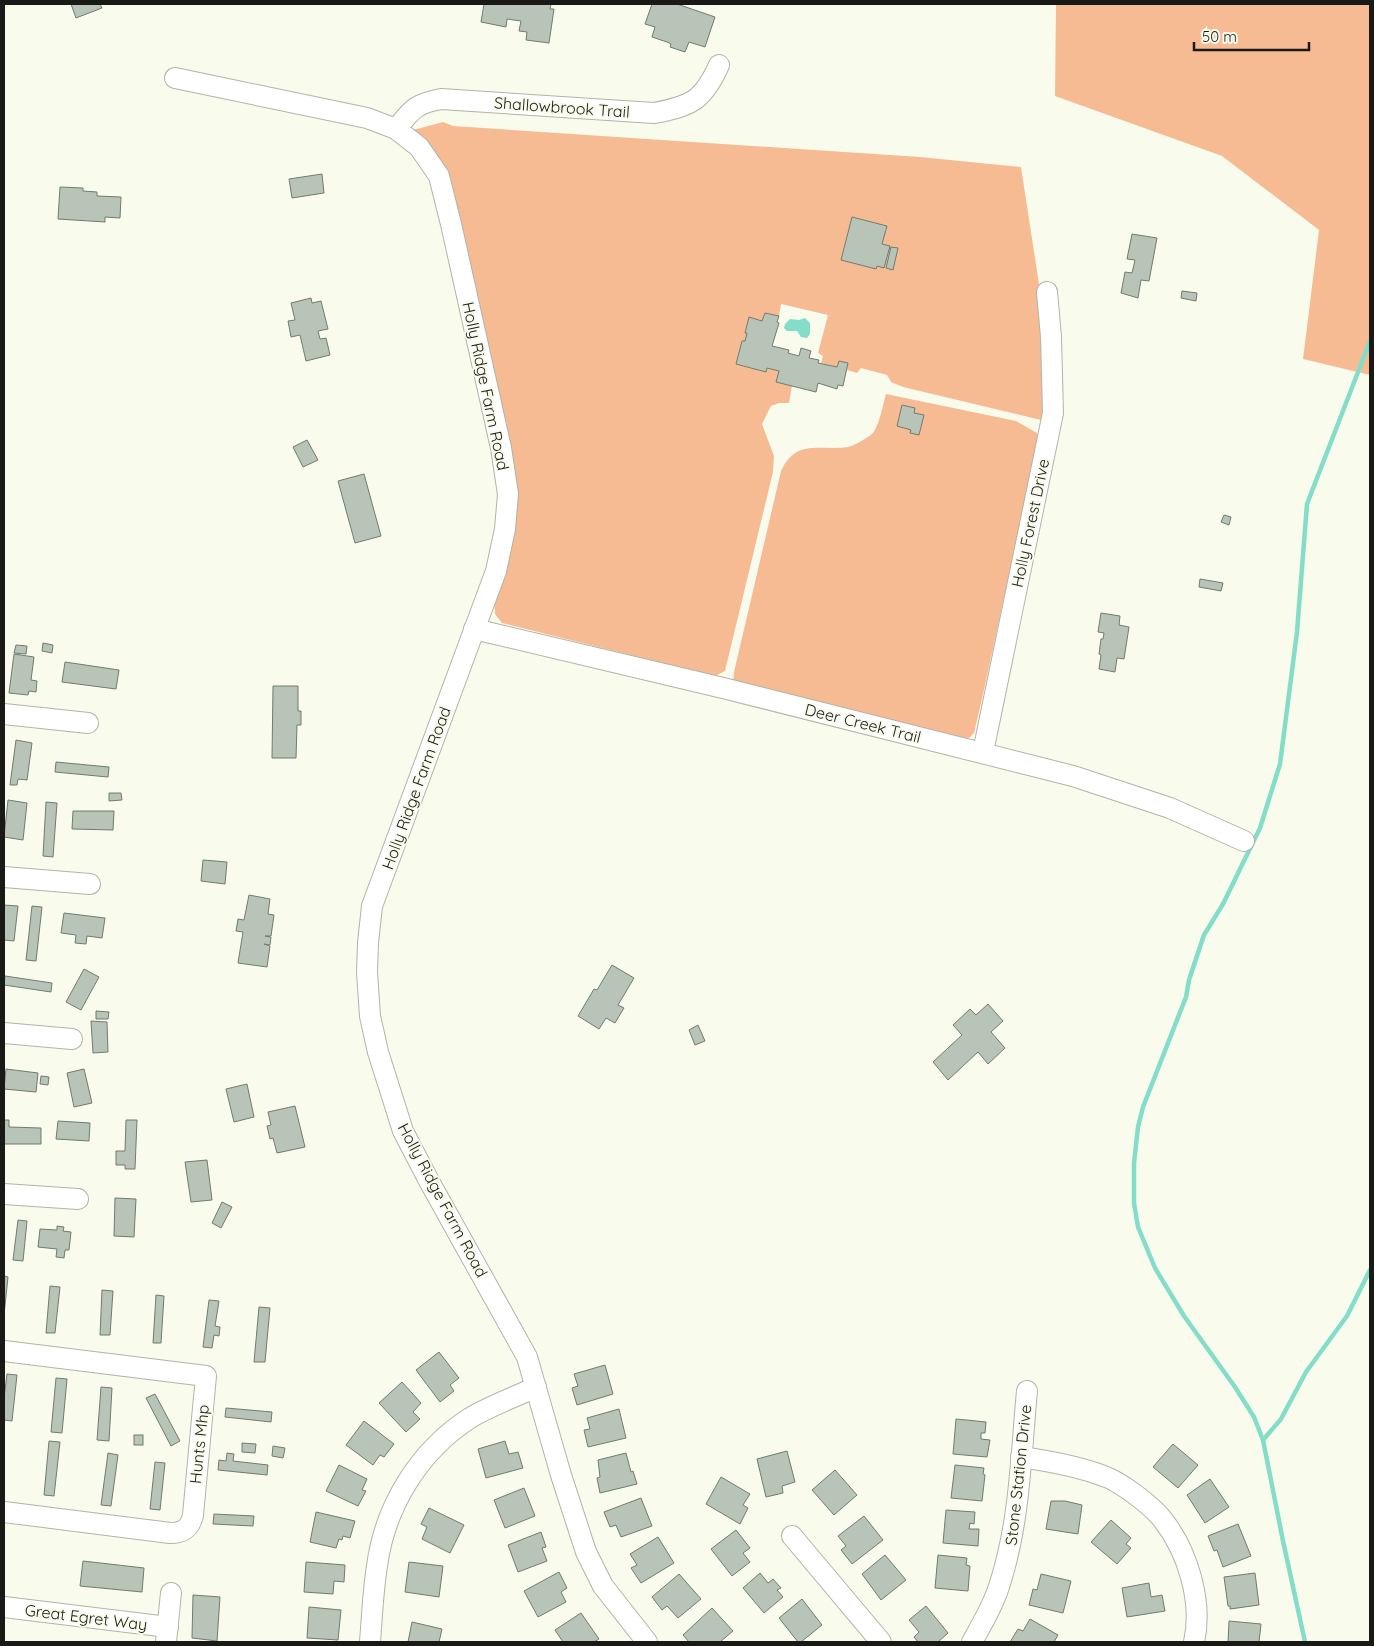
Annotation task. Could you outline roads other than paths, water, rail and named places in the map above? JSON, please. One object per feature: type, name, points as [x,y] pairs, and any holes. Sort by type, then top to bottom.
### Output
[{"type":"street","name":"Shallowbrook Trail","points":[[396,129],[414,108],[425,102],[441,99],[654,113],[692,102],[704,93],[720,65]]},
{"type":"street","name":"Holly Ridge Farm Road","points":[[175,78],[367,118],[396,129],[419,148],[439,176],[502,457],[508,494],[505,528],[496,571],[372,906],[367,972],[370,1016],[378,1052],[403,1131],[438,1198],[527,1357],[566,1492],[586,1552],[603,1586],[647,1642]]},
{"type":"street","name":"Holly Forest Drive","points":[[982,752],[1053,413],[1051,337],[1047,292]]},
{"type":"street","name":"Deer Creek Trail","points":[[474,630],[982,752],[1073,776],[1170,808],[1244,841]]},
{"type":"street","points":[[4,714],[88,723]]},
{"type":"street","points":[[4,877],[90,884]]},
{"type":"street","points":[[4,1033],[72,1039]]},
{"type":"street","points":[[4,1194],[78,1199]]},
{"type":"street","name":"Hunts Mhp","points":[[4,1351],[206,1376],[192,1515],[186,1530],[179,1533],[170,1533],[4,1512]]},
{"type":"street","points":[[370,1642],[377,1564],[386,1527],[397,1498],[440,1440],[471,1418],[536,1387]]},
{"type":"street","name":"Stone Station Drive","points":[[972,1642],[988,1614],[1001,1582],[1010,1551],[1017,1501],[1027,1391]]},
{"type":"street","points":[[1021,1457],[1052,1462],[1107,1477],[1143,1500],[1163,1520],[1181,1551],[1193,1580],[1196,1610],[1194,1642]]},
{"type":"street","points":[[792,1536],[881,1642]]},
{"type":"street","points":[[167,1634],[171,1593]]},
{"type":"street","name":"Great Egret Way","points":[[4,1607],[167,1634]]},
{"type":"water","points":[[805,318],[810,323],[810,334],[807,338],[801,337],[797,331],[787,331],[784,328],[790,319],[799,320]]},
{"type":"waterway","points":[[1305,1642],[1263,1440],[1254,1417],[1184,1316],[1155,1268],[1138,1227],[1134,1203],[1134,1163],[1138,1127],[1143,1107],[1186,997],[1189,980],[1204,935],[1223,904],[1260,828],[1280,764],[1297,632],[1307,504],[1370,341]]},
{"type":"waterway","points":[[1263,1440],[1281,1419],[1306,1372],[1347,1316],[1370,1270]]}]
